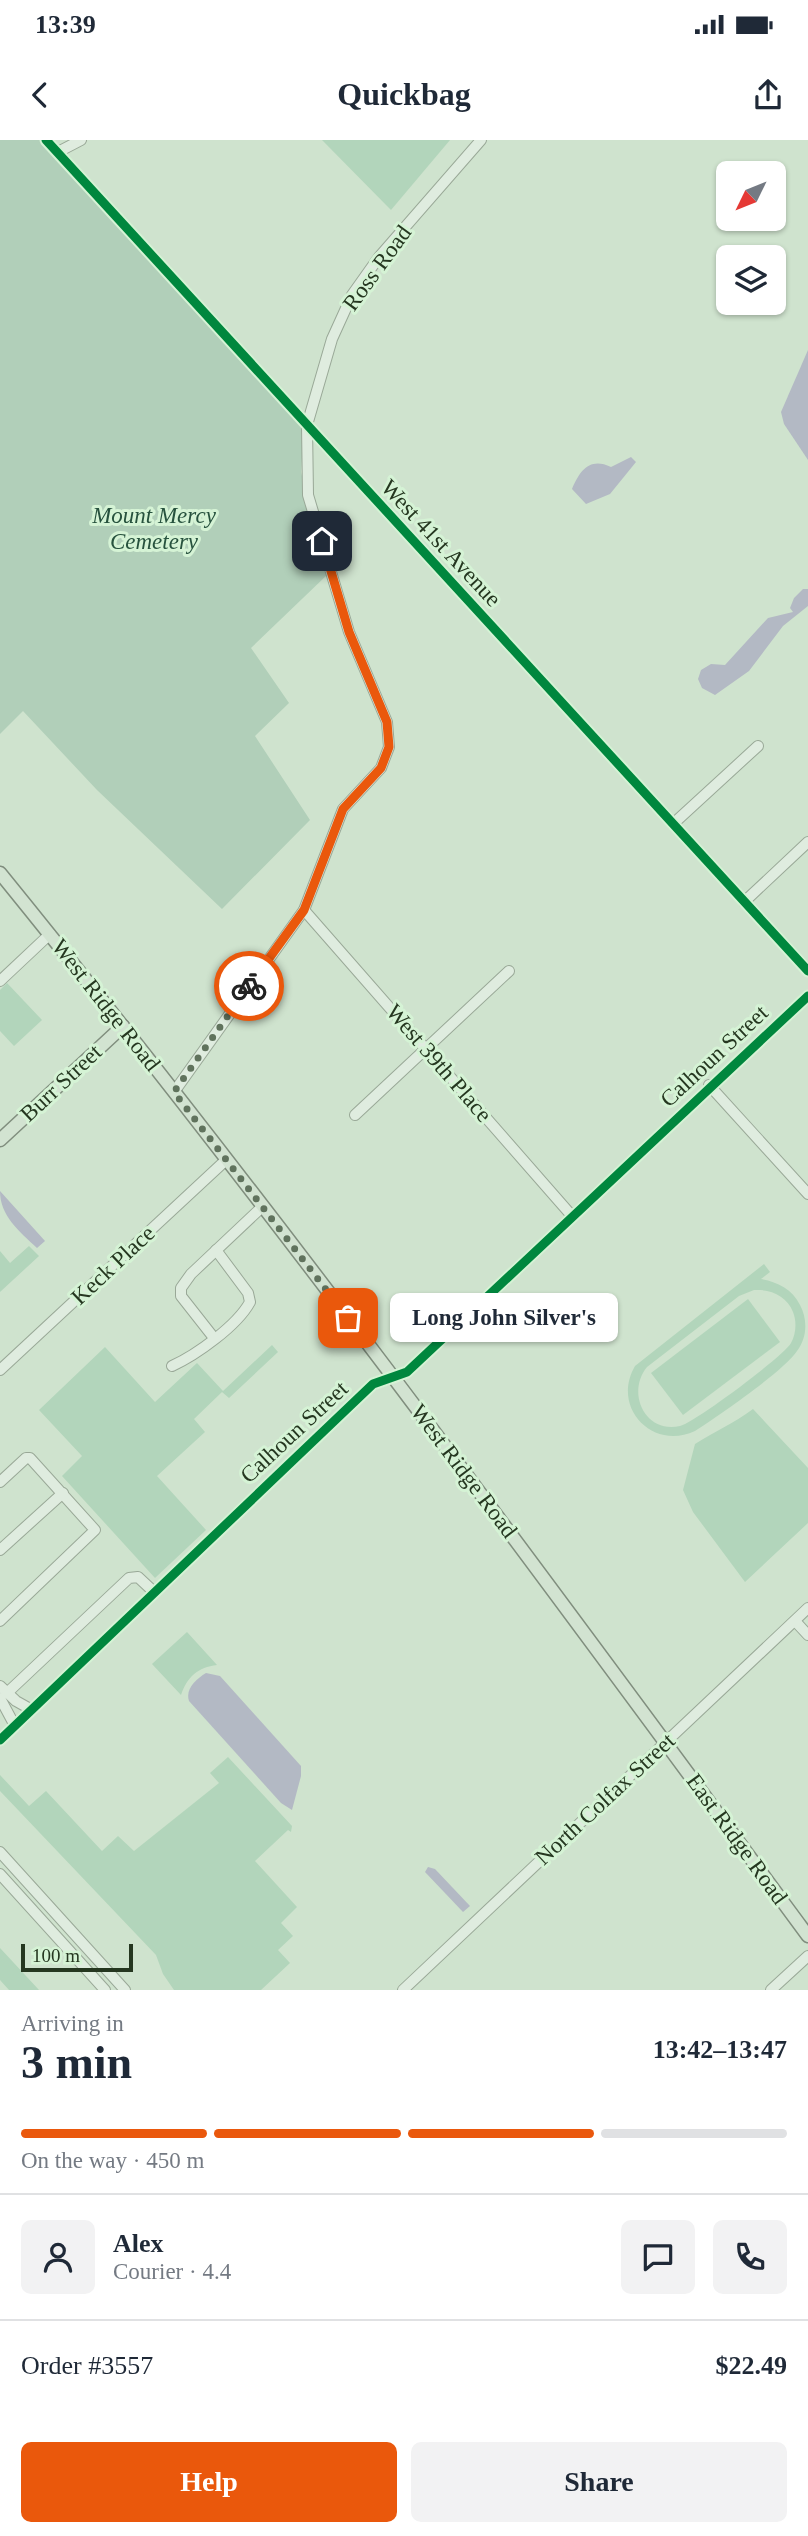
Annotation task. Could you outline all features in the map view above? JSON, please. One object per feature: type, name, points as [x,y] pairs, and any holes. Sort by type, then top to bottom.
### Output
[{"type":"main road","name":"West Ridge Road","points":[[0,873],[123,1026],[393,1376],[666,1741]]},
{"type":"main road","name":"Burr Street","points":[[0,1140],[123,1026]]},
{"type":"main road","name":"East Ridge Road","points":[[666,1741],[806,1930]]},
{"type":"street","name":"West 41st Avenue","points":[[46,140],[808,971]]},
{"type":"street","points":[[58,152],[81,140]]},
{"type":"street","name":"Ross Road","points":[[174,1092],[304,910],[343,809],[381,768],[389,747],[387,722],[349,632],[308,495],[307,425],[332,339],[352,295],[379,257],[481,140]]},
{"type":"street","points":[[673,824],[758,746]]},
{"type":"street","points":[[744,902],[808,842]]},
{"type":"street","name":"West 39th Place","points":[[304,910],[572,1216]]},
{"type":"street","points":[[0,981],[50,934]]},
{"type":"street","points":[[355,1115],[509,971]]},
{"type":"street","name":"Calhoun Street","points":[[0,1740],[373,1384],[407,1372],[808,996]]},
{"type":"street","points":[[709,1086],[808,1194]]},
{"type":"street","name":"Keck Place","points":[[0,1370],[226,1160]]},
{"type":"street","points":[[214,1338],[180,1291],[191,1274],[262,1207]]},
{"type":"street","points":[[172,1366],[193,1355],[214,1338],[242,1313],[250,1300],[216,1250]]},
{"type":"street","points":[[0,1482],[29,1457],[95,1530],[0,1621]]},
{"type":"street","points":[[0,1550],[63,1493]]},
{"type":"street","points":[[2,1692],[134,1576],[154,1592]]},
{"type":"street","name":"North Colfax Street","points":[[402,1990],[808,1608]]},
{"type":"street","points":[[794,1621],[808,1635]]},
{"type":"street","points":[[2,1692],[32,1710]]},
{"type":"street","points":[[2,1692],[15,1726]]},
{"type":"street","points":[[0,1852],[125,1990]]},
{"type":"street","points":[[0,1874],[104,1990]]},
{"type":"street","points":[[771,1990],[808,1956]]},
{"type":"street","points":[[89,1973],[100,1962]]},
{"type":"green space","name":"Mount Mercy Cemetery","points":[[0,140],[43,140],[304,428],[301,472],[327,575],[251,648],[289,703],[255,736],[310,820],[222,909],[97,790],[23,711],[0,734]]},
{"type":"green space","points":[[322,140],[450,140],[391,210]]},
{"type":"green space","points":[[7,983],[42,1020],[14,1046],[0,1031],[0,990]]},
{"type":"green space","points":[[29,1246],[39,1256],[0,1292],[0,1251],[10,1263]]},
{"type":"green space","points":[[764,1264],[770,1272],[761,1279],[779,1284],[789,1291],[803,1311],[804,1335],[790,1359],[750,1393],[695,1431],[679,1436],[664,1435],[651,1430],[640,1421],[632,1410],[628,1396],[629,1381],[635,1366]],"holes":[[[760,1290],[783,1298],[793,1312],[795,1332],[785,1350],[738,1388],[689,1422],[668,1427],[649,1418],[642,1409],[638,1388],[647,1367],[739,1296]]]},
{"type":"green space","points":[[748,1299],[780,1342],[683,1415],[651,1373]]},
{"type":"green space","points":[[272,1345],[278,1352],[229,1398],[222,1392],[194,1419],[205,1432],[157,1476],[206,1530],[155,1578],[62,1476],[82,1456],[39,1410],[105,1347],[155,1402],[197,1363],[223,1391]]},
{"type":"green space","points":[[753,1409],[808,1468],[808,1523],[745,1582],[693,1512],[683,1490],[695,1444]]},
{"type":"green space","points":[[187,1632],[217,1665],[194,1674],[181,1695],[152,1664]]},
{"type":"green space","points":[[228,1757],[292,1826],[291,1832],[288,1830],[255,1861],[297,1907],[281,1923],[293,1936],[278,1950],[290,1963],[261,1990],[174,1990],[163,1974],[156,1955],[0,1791],[0,1775],[29,1806],[46,1791],[102,1851],[118,1836],[134,1851],[219,1783],[210,1773]]},
{"type":"green space","points":[[0,1948],[39,1990],[9,1990],[0,1980]]},
{"type":"shaded area","points":[[808,350],[808,460],[784,424],[781,412]]},
{"type":"shaded area","points":[[631,457],[636,462],[610,494],[586,504],[572,489],[587,467],[604,464],[611,467]]},
{"type":"shaded area","points":[[803,589],[808,589],[808,606],[783,626],[749,671],[715,695],[702,688],[698,679],[701,670],[711,664],[725,665],[768,618],[793,612],[790,608],[794,598]]},
{"type":"shaded area","points":[[0,1191],[45,1241],[37,1248],[7,1216]]},
{"type":"shaded area","points":[[206,1673],[220,1676],[301,1766],[292,1810],[281,1803],[189,1701],[190,1688]]},
{"type":"shaded area","points":[[428,1867],[435,1869],[470,1906],[463,1912],[425,1872]]},
{"type":"cycle path","points":[[46,140],[808,971]]},
{"type":"cycle path","points":[[0,1740],[373,1384],[407,1372],[808,996]]},
{"type":"way so far","points":[[249,986],[174,1092],[348,1318]]},
{"type":"place","name":"Long John Silver's","points":[[348,1318]]},
{"type":"route","points":[[249,986],[304,910],[343,809],[381,768],[389,747],[387,722],[349,632],[322,541]]}]
